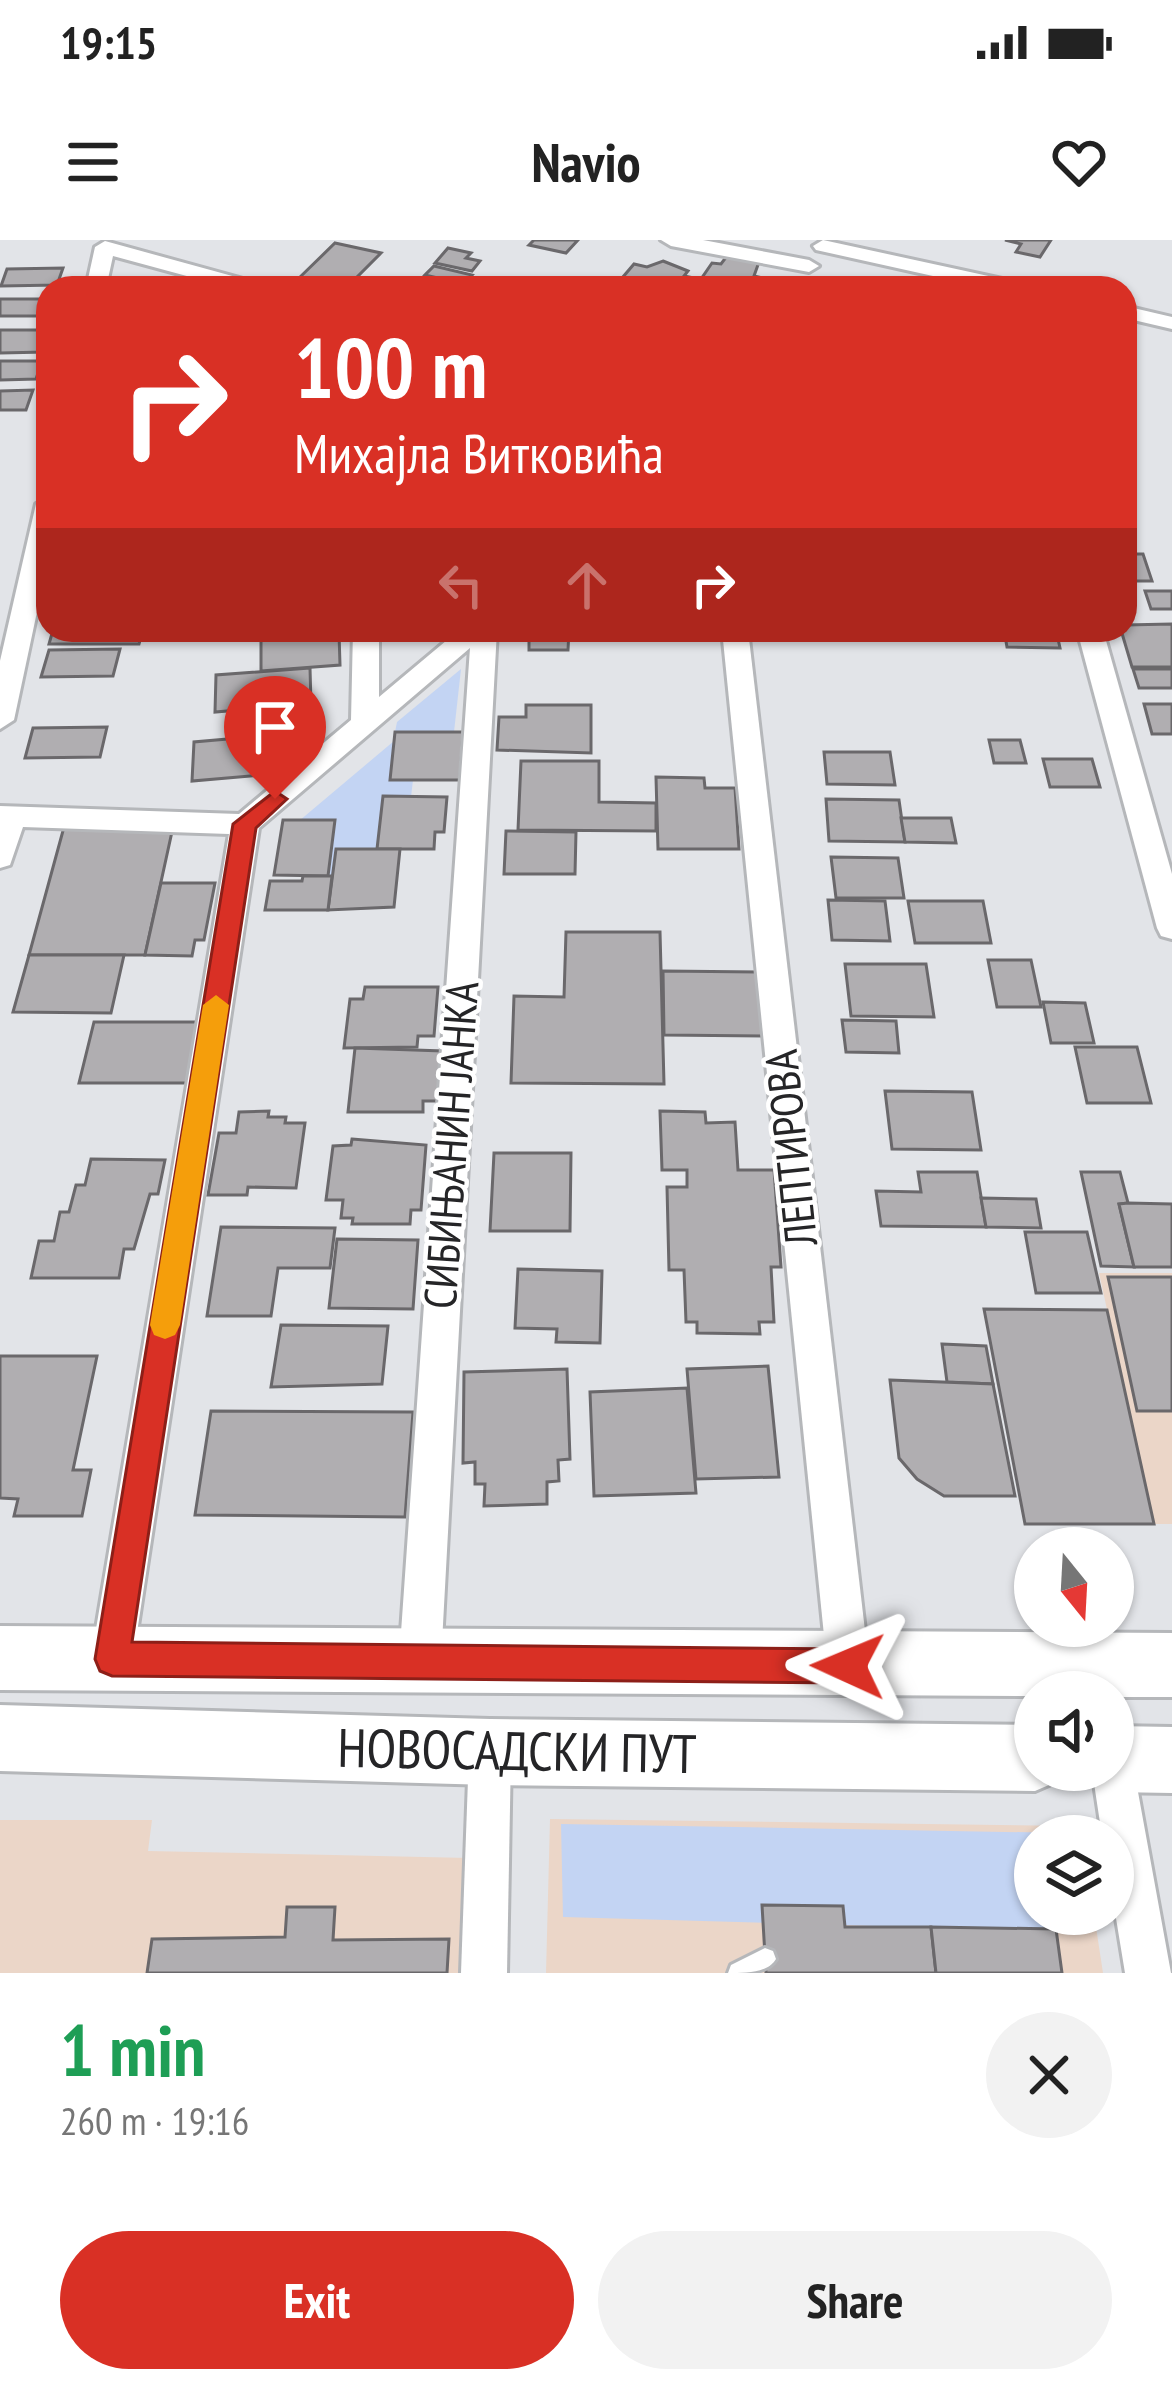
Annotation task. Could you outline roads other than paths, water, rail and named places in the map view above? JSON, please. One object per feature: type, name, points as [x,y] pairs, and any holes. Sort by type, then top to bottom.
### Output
[{"type":"main road","name":"НОВОСАДСКИ ПУТ","points":[[0,1658],[1172,1665]]},
{"type":"main road","name":"НОВОСАДСКИ ПУТ","points":[[0,1738],[490,1752],[1014,1758]]},
{"type":"main road","points":[[1134,1760],[1172,1760]]},
{"type":"street","points":[[671,240],[808,266]]},
{"type":"street","points":[[802,276],[824,243],[965,276]]},
{"type":"street","points":[[99,276],[105,247],[210,276]]},
{"type":"street","points":[[1137,316],[1172,323]]},
{"type":"street","points":[[0,720],[36,558]]},
{"type":"street","points":[[365,722],[367,642]]},
{"type":"street","points":[[112,1659],[245,824],[461,642]]},
{"type":"street","name":"СИБИЊАНИН ЈАНКА","points":[[419,1661],[483,642]]},
{"type":"street","name":"ЛЕПТИРОВА","points":[[736,642],[848,1666]]},
{"type":"street","points":[[1093,642],[1172,928]]},
{"type":"street","points":[[0,857],[6,816],[245,824]]},
{"type":"street","points":[[488,1971],[490,1752]]},
{"type":"street","points":[[1117,1791],[1148,1973]]},
{"type":"lane","points":[[740,1973],[765,1960]]}]
